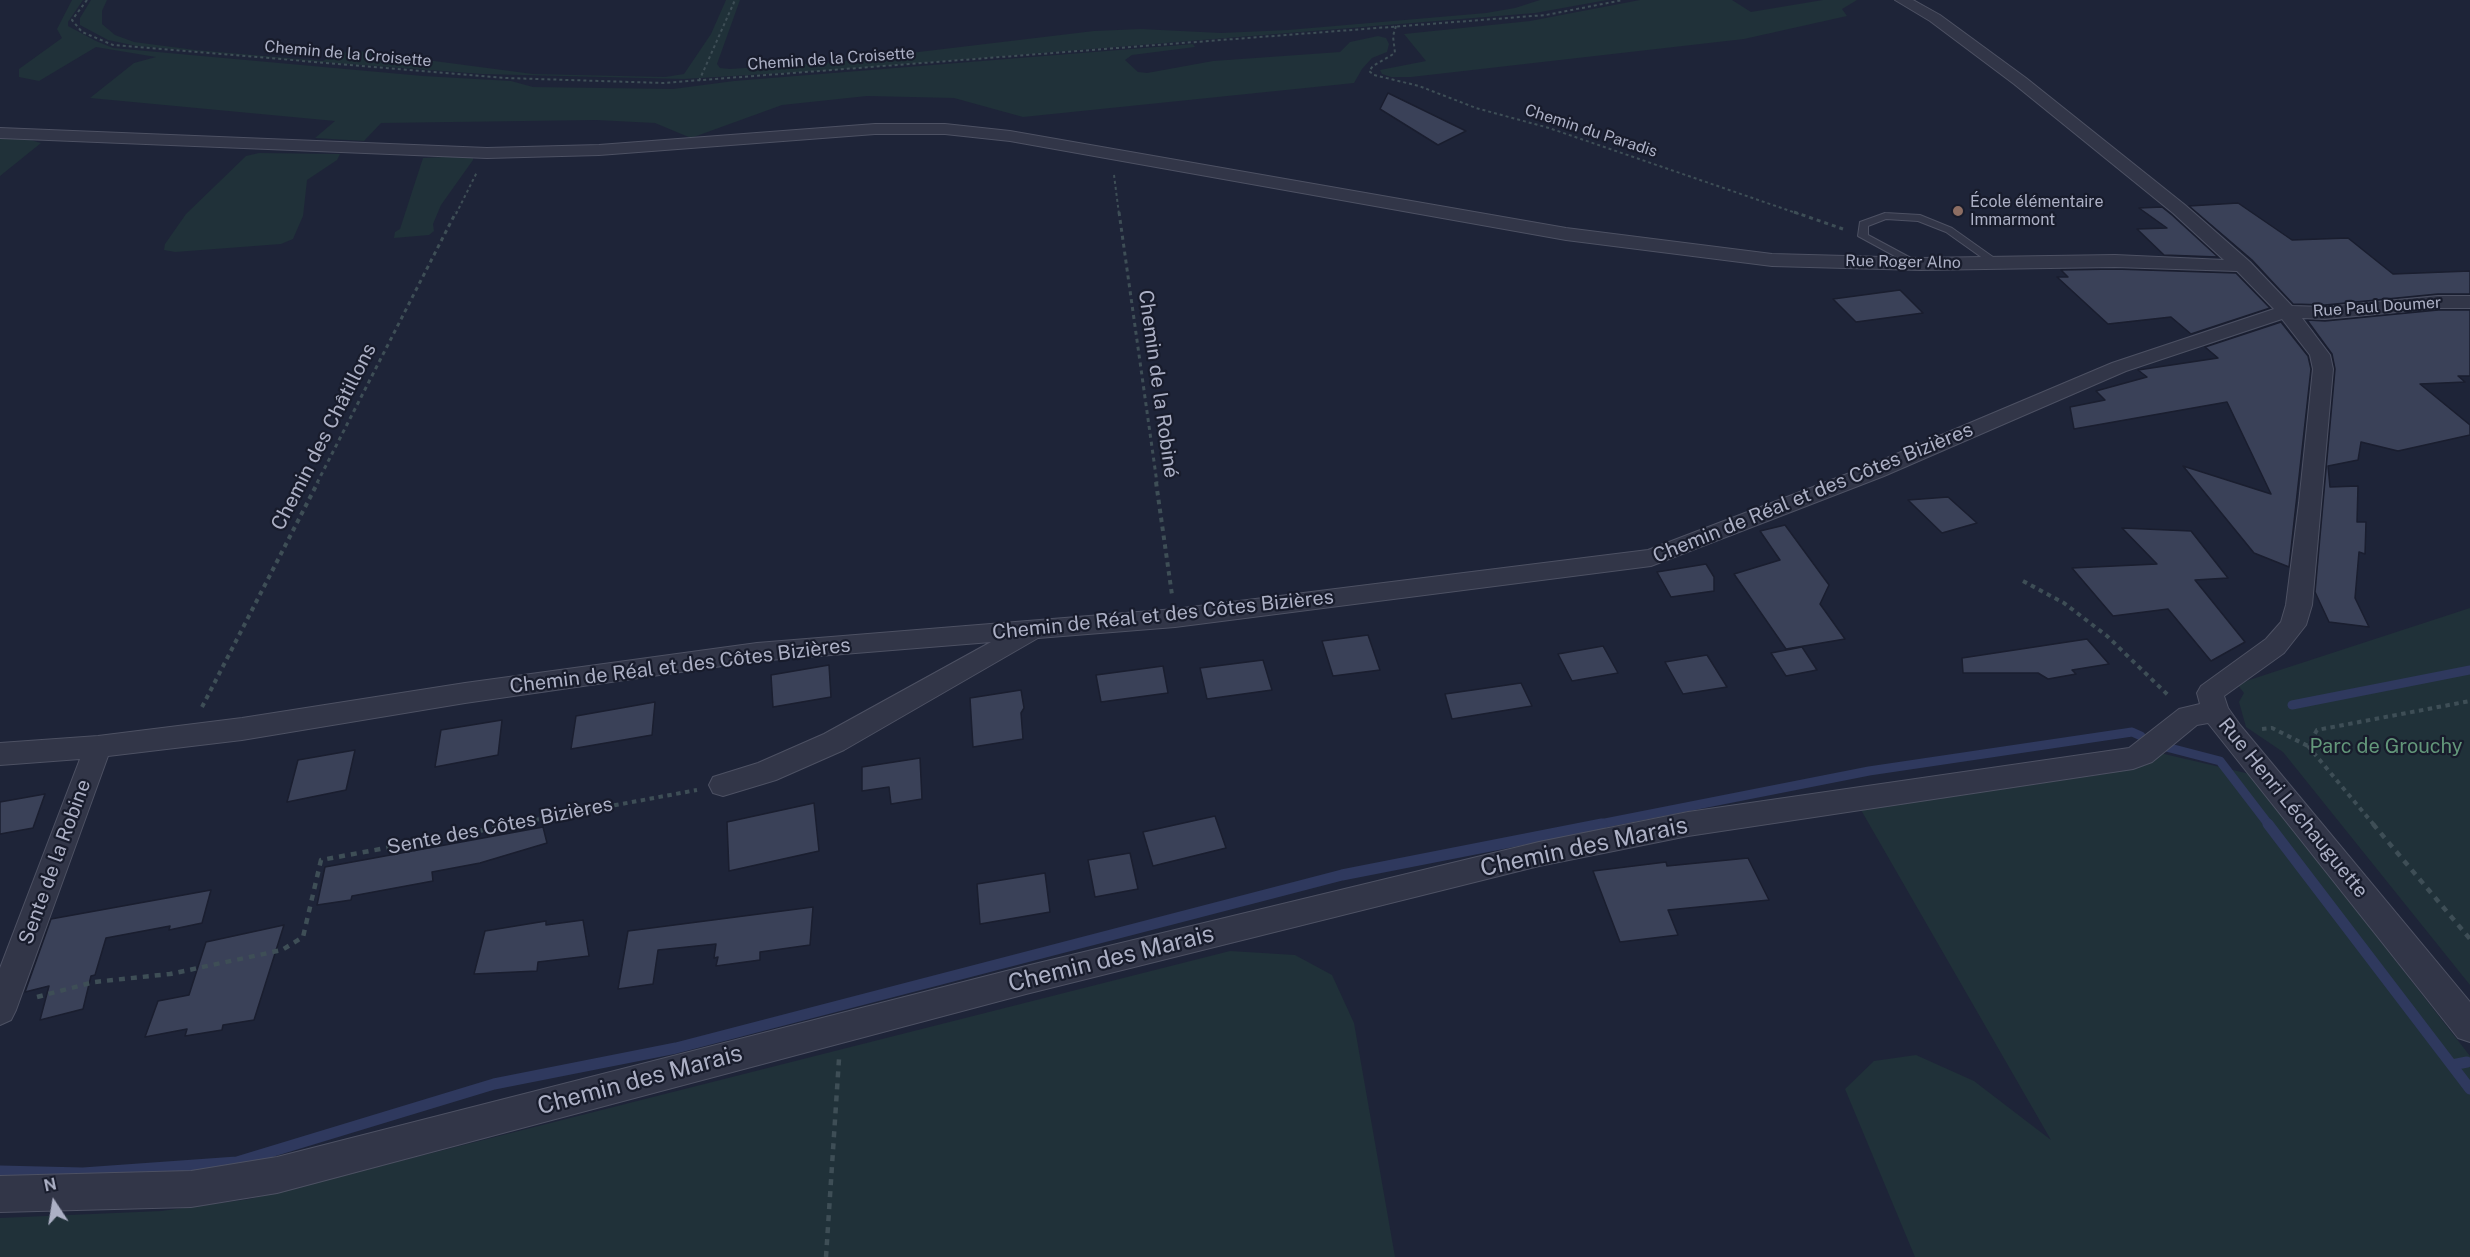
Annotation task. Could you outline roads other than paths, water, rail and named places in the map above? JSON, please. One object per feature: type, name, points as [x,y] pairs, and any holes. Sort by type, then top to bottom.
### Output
[{"type":"street","name":"Rue Henri Léchauguette","points":[[1902,0],[1935,18],[2020,81],[2179,209],[2266,289],[2320,355],[2323,369],[2299,605],[2293,625],[2275,646],[2210,693],[2202,713],[2470,1027]]},
{"type":"street","name":"Rue Roger Alno","points":[[0,133],[487,153],[599,150],[875,129],[945,129],[1010,136],[1566,234],[1772,260],[1917,264],[2115,261],[2242,266]]},
{"type":"street","name":"Rue Paul Doumer","points":[[2285,312],[2325,313],[2438,302],[2470,302]]},
{"type":"street","name":"Chemin de Réal et des Côtes Bizières","points":[[0,754],[98,747],[188,736],[757,652],[1175,618],[1651,558],[1876,471],[2119,367],[2285,312]]},
{"type":"street","points":[[723,785],[766,772],[834,742],[1033,630]]},
{"type":"street","name":"Chemin des Marais","points":[[0,1194],[191,1189],[277,1174],[1026,980],[1539,854],[1689,824],[2133,758],[2202,713]]},
{"type":"street","name":"Sente de la Robine","points":[[0,1008],[98,747]]},
{"type":"lane","points":[[1917,264],[1863,236],[1863,224],[1886,216],[1920,218],[1949,231],[1995,262]]},
{"type":"waterway","points":[[2292,705],[2470,670]]},
{"type":"waterway","points":[[1595,825],[1869,771],[2132,732],[2141,736]]},
{"type":"waterway","points":[[2166,747],[2220,761],[2269,825]]},
{"type":"waterway","points":[[0,1171],[83,1173],[237,1162],[494,1084],[676,1048],[1342,875],[1602,824]]},
{"type":"waterway","points":[[2268,824],[2470,1089]]},
{"type":"waterway","points":[[2452,1065],[2467,1062]]},
{"type":"place","name":"École élémentaire Immarmont","points":[[1958,211]]},
{"type":"park label","name":"Parc de Grouchy","points":[[2386,747]]}]
